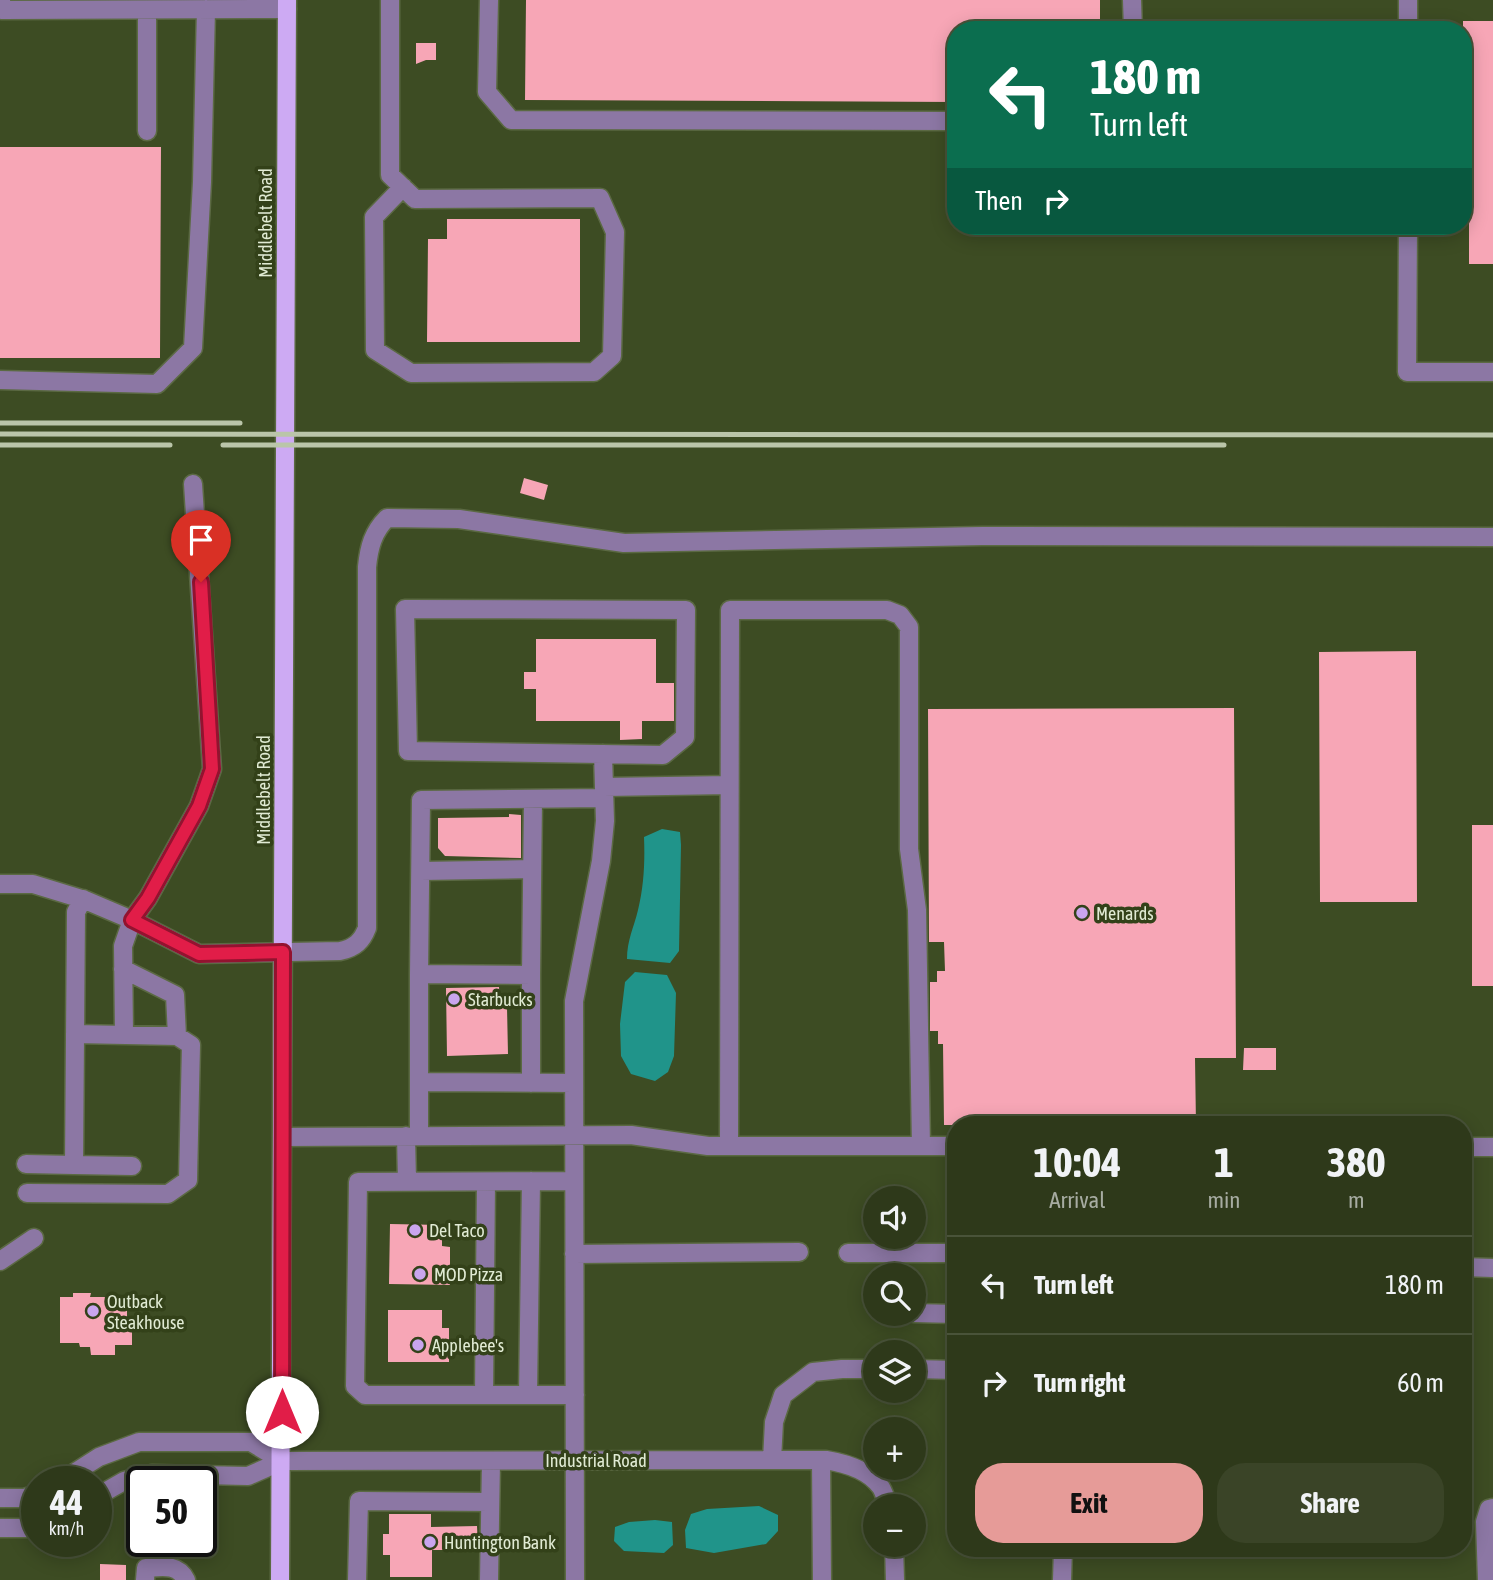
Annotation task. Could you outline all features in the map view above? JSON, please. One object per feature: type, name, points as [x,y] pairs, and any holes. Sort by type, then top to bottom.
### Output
[{"type":"main road","name":"Middlebelt Road","points":[[280,1580],[287,5]]},
{"type":"street","points":[[390,0],[390,175],[415,199],[600,198],[615,232],[612,356],[594,372],[411,373],[375,350],[374,217],[402,187]]},
{"type":"street","points":[[489,0],[487,92],[511,120],[947,121]]},
{"type":"street","points":[[1132,0],[1133,21]]},
{"type":"street","points":[[1408,0],[1408,21]]},
{"type":"street","points":[[1,8],[206,9],[287,5]]},
{"type":"street","points":[[147,131],[152,7]]},
{"type":"street","points":[[0,380],[157,384],[193,348],[202,182],[206,9]]},
{"type":"street","points":[[1408,235],[1407,372],[1493,372]]},
{"type":"street","points":[[124,1034],[123,946],[132,920],[148,898],[199,806],[212,769],[193,484]]},
{"type":"street","points":[[0,884],[33,884],[83,899],[199,954],[347,950],[359,942],[367,928],[367,566],[374,534],[387,518],[460,519],[624,543],[982,536],[1493,537]]},
{"type":"street","points":[[405,609],[686,610],[685,737],[663,755],[603,754],[408,751],[405,609]]},
{"type":"street","points":[[729,1146],[730,610],[887,610],[900,615],[909,627],[909,849],[917,905],[922,1146]]},
{"type":"street","points":[[575,1580],[574,1001],[605,821],[603,754]]},
{"type":"street","points":[[407,1181],[419,1082],[421,800],[533,799],[729,785]]},
{"type":"street","points":[[531,1083],[533,799]]},
{"type":"street","points":[[421,871],[533,869]]},
{"type":"street","points":[[74,1165],[76,912],[83,899]]},
{"type":"street","points":[[123,970],[175,995],[177,1036]]},
{"type":"street","points":[[419,974],[531,975]]},
{"type":"street","points":[[27,1193],[168,1194],[188,1180],[191,1045],[177,1036],[75,1034]]},
{"type":"street","points":[[419,1082],[574,1083]]},
{"type":"street","points":[[283,1137],[631,1135],[708,1146],[947,1146]]},
{"type":"street","points":[[1472,1147],[1493,1147]]},
{"type":"street","points":[[26,1164],[132,1166]]},
{"type":"street","points":[[528,1395],[531,1181]]},
{"type":"street","points":[[574,1181],[358,1182],[355,1386],[365,1395],[575,1395]]},
{"type":"street","points":[[484,1395],[486,1182]]},
{"type":"street","points":[[0,1261],[34,1238]]},
{"type":"street","points":[[575,1254],[799,1252]]},
{"type":"street","points":[[848,1253],[947,1253]]},
{"type":"street","points":[[1472,1267],[1493,1268]]},
{"type":"street","points":[[926,1313],[947,1314]]},
{"type":"street","points":[[772,1460],[774,1422],[783,1395],[813,1372],[863,1369]]},
{"type":"street","points":[[926,1369],[947,1370]]},
{"type":"street","points":[[85,1466],[99,1457],[139,1442],[251,1443],[282,1461]]},
{"type":"street","points":[[821,1460],[822,1580]]},
{"type":"street","name":"Industrial Road","points":[[282,1461],[821,1460],[840,1462],[865,1474],[880,1486],[883,1494]]},
{"type":"street","points":[[112,1488],[124,1481],[152,1474],[248,1476],[282,1461]]},
{"type":"street","points":[[489,1580],[491,1461]]},
{"type":"street","points":[[0,1498],[21,1498]]},
{"type":"street","points":[[357,1580],[359,1501],[490,1502]]},
{"type":"street","points":[[1487,1580],[1485,1522],[1489,1509],[1493,1508]]},
{"type":"street","points":[[0,1528],[21,1528]]},
{"type":"street","points":[[894,1557],[895,1580]]},
{"type":"street","points":[[1062,1580],[1063,1557]]},
{"type":"street","points":[[145,1580],[145,1567],[173,1567],[182,1573],[186,1580]]},
{"type":"water","points":[[662,829],[680,832],[679,951],[670,963],[627,959],[629,940],[642,892],[644,837]]},
{"type":"water","points":[[635,972],[667,975],[676,993],[674,1056],[668,1072],[655,1081],[631,1074],[621,1056],[620,1024],[625,982]]},
{"type":"water","points":[[759,1506],[778,1515],[778,1531],[766,1544],[714,1553],[686,1548],[685,1530],[691,1514],[707,1509]]},
{"type":"water","points":[[629,1522],[672,1522],[673,1545],[664,1553],[624,1551],[614,1541],[615,1527]]},
{"type":"building","points":[[526,0],[1100,0],[1100,21],[947,21],[947,102],[525,100]]},
{"type":"building","points":[[1472,21],[1493,21],[1493,264],[1469,264],[1469,235],[1472,235]]},
{"type":"building","points":[[416,43],[436,43],[436,60],[416,64]]},
{"type":"building","points":[[0,147],[161,147],[160,358],[0,358]]},
{"type":"building","points":[[447,219],[580,219],[580,342],[427,342],[428,239],[447,239]]},
{"type":"building","points":[[524,478],[548,485],[544,500],[520,493]]},
{"type":"building","points":[[536,639],[656,639],[656,683],[674,683],[674,721],[642,721],[642,739],[620,740],[620,721],[536,721],[536,689],[524,689],[524,672],[536,672]]},
{"type":"building","points":[[1416,651],[1417,902],[1320,902],[1319,652]]},
{"type":"building","name":"Menards","points":[[1234,708],[1236,1058],[1195,1058],[1196,1116],[947,1116],[947,1125],[944,1125],[943,1044],[938,1044],[938,1031],[930,1031],[930,982],[937,982],[937,971],[945,971],[944,942],[929,942],[928,709]]},
{"type":"building","points":[[509,814],[521,815],[521,858],[445,856],[438,848],[438,818],[509,817]]},
{"type":"building","points":[[1472,825],[1493,825],[1493,986],[1472,986]]},
{"type":"building","points":[[499,987],[500,1007],[507,1007],[508,1054],[447,1056],[446,988]]},
{"type":"building","points":[[1244,1048],[1276,1048],[1276,1070],[1243,1070]]},
{"type":"building","points":[[390,1224],[442,1225],[442,1246],[450,1247],[450,1285],[389,1284]]},
{"type":"building","name":"Outback Steakhouse","points":[[73,1293],[91,1293],[90,1297],[127,1297],[127,1325],[132,1325],[132,1345],[115,1345],[115,1355],[91,1355],[90,1347],[80,1347],[79,1343],[60,1343],[60,1297],[73,1297]]},
{"type":"building","name":"Applebee's","points":[[388,1310],[442,1310],[442,1328],[449,1328],[449,1362],[388,1362]]},
{"type":"building","name":"Huntington Bank","points":[[389,1514],[431,1514],[431,1527],[477,1526],[478,1550],[432,1550],[432,1577],[390,1577],[390,1555],[383,1555],[383,1534],[389,1534]]},
{"type":"building","points":[[100,1564],[126,1565],[126,1580],[100,1580]]},
{"type":"railway","points":[[0,423],[240,423]]},
{"type":"railway","points":[[0,434],[1493,435]]},
{"type":"railway","points":[[0,445],[170,445]]},
{"type":"railway","points":[[223,445],[1224,445]]},
{"type":"place","name":"Menards","points":[[1082,913]]},
{"type":"place","name":"Starbucks","points":[[454,999]]},
{"type":"place","name":"Del Taco","points":[[415,1230]]},
{"type":"place","name":"MOD Pizza","points":[[420,1274]]},
{"type":"place","name":"Outback Steakhouse","points":[[93,1311]]},
{"type":"place","name":"Applebee's","points":[[418,1345]]},
{"type":"place","name":"Huntington Bank","points":[[430,1542]]},
{"type":"route","points":[[201,582],[212,769],[199,806],[148,898],[132,920],[199,954],[283,952],[282,1412]]}]
